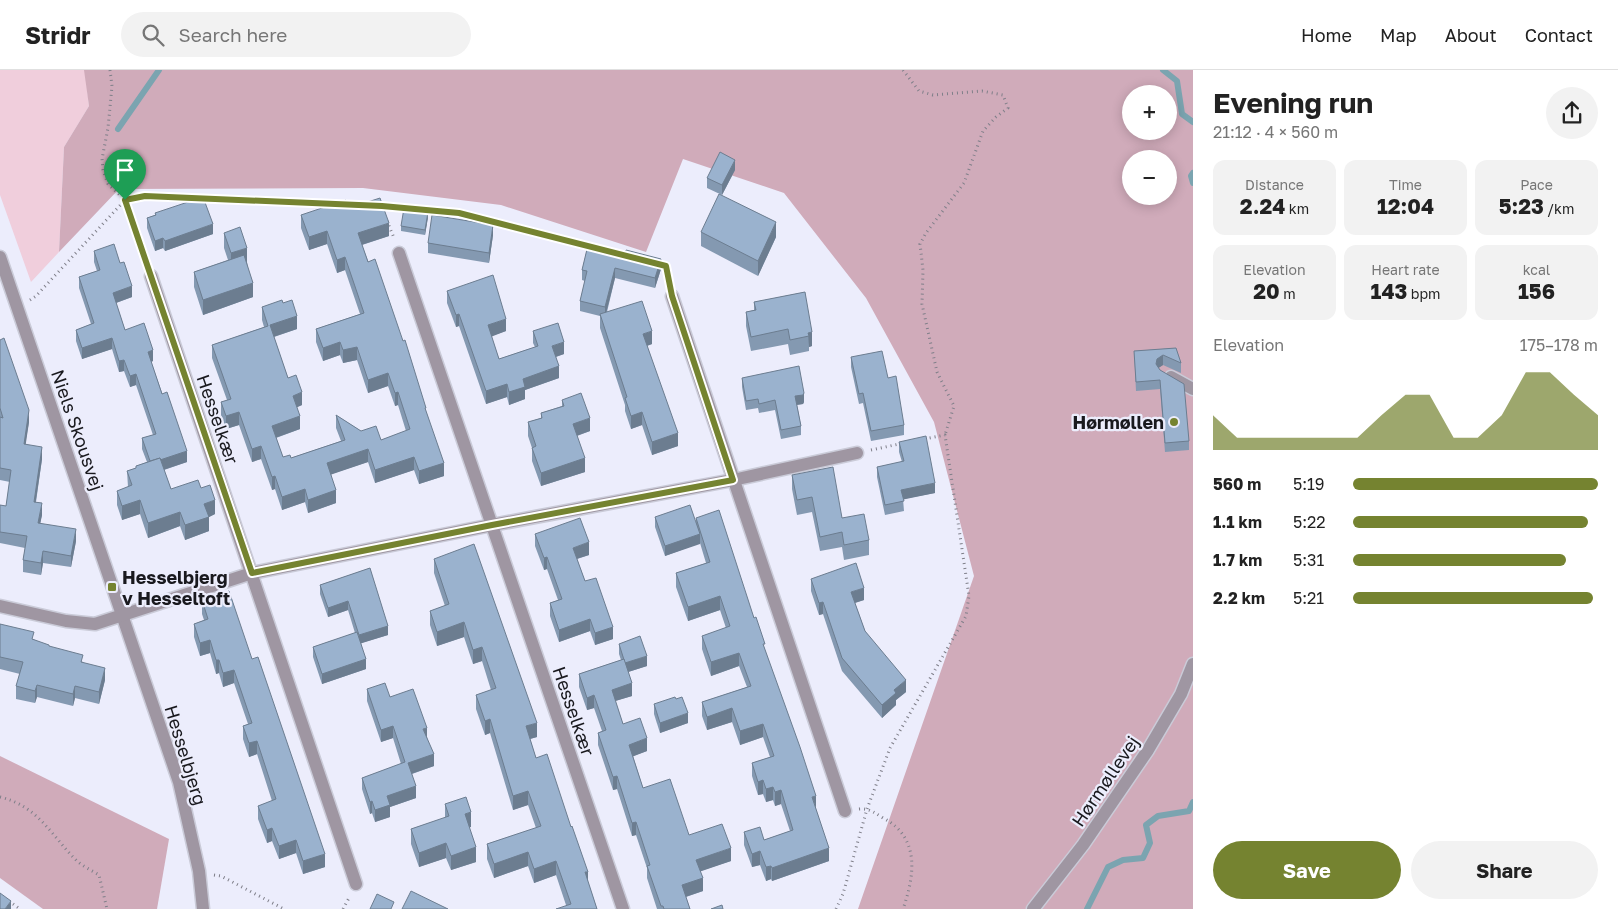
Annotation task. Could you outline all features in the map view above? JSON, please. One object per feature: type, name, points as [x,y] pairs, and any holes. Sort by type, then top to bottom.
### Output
[{"type":"street","name":"Hesselkær","points":[[399,253],[623,909]]},
{"type":"street","name":"Niels Skousvej","points":[[0,257],[122,615]]},
{"type":"street","name":"Hesselkær","points":[[151,276],[356,884]]},
{"type":"street","points":[[672,296],[846,811]]},
{"type":"street","points":[[1164,373],[1193,389]]},
{"type":"street","points":[[0,606],[66,621],[95,624],[252,573],[492,525],[733,480],[856,453]]},
{"type":"street","name":"Hesselbjerg","points":[[122,615],[179,782],[198,871],[203,909]]},
{"type":"street","name":"Hørmøllevej","points":[[1033,909],[1083,846],[1148,750],[1182,694],[1193,664]]},
{"type":"path","points":[[110,70],[112,86],[108,128],[102,159],[103,170],[108,184],[125,200],[151,276]]},
{"type":"path","points":[[836,909],[843,894],[867,809],[890,748],[966,616],[969,596],[945,435],[954,406],[938,372],[922,304],[923,270],[920,244],[926,233],[964,183],[983,131],[1008,108],[1003,95],[982,91],[933,95],[919,91],[903,70]]},
{"type":"path","points":[[18,309],[36,296],[125,200],[145,196],[362,206]]},
{"type":"path","points":[[372,206],[459,213],[590,246]]},
{"type":"path","points":[[382,206],[399,253]]},
{"type":"path","points":[[656,263],[666,266],[672,296]]},
{"type":"path","points":[[919,440],[945,435]]},
{"type":"path","points":[[856,453],[910,442]]},
{"type":"path","points":[[0,797],[13,800],[45,823],[77,861],[99,875],[107,909]]},
{"type":"path","points":[[867,809],[895,824],[906,837],[912,860],[908,894],[903,909]]},
{"type":"path","points":[[198,871],[221,876],[284,909]]},
{"type":"path","points":[[7,900],[20,909]]},
{"type":"shaded area","points":[[0,70],[85,70],[89,106],[64,147],[59,252],[31,282],[0,195]]},
{"type":"shaded area","points":[[84,70],[1193,70],[1193,909],[858,909],[974,576],[934,422],[866,298],[784,193],[683,159],[646,252],[501,205],[363,188],[119,189],[59,252],[64,147],[89,106]]},
{"type":"shaded area","points":[[0,756],[169,839],[157,909],[43,909],[0,878]]},
{"type":"building","points":[[720,152],[735,160],[722,185],[707,178]]},
{"type":"building","points":[[719,194],[776,222],[758,261],[701,232]]},
{"type":"building","points":[[203,197],[213,224],[165,241],[163,238],[155,241],[147,218],[156,215],[155,213]]},
{"type":"building","points":[[380,198],[389,223],[358,233],[368,262],[375,259],[403,341],[405,340],[444,463],[419,471],[414,457],[375,470],[368,449],[327,463],[336,490],[308,500],[305,489],[282,497],[275,476],[272,477],[261,446],[252,449],[239,412],[226,416],[221,402],[231,399],[212,345],[268,326],[262,307],[282,300],[283,303],[292,300],[297,316],[270,325],[288,378],[296,375],[302,392],[293,396],[300,416],[272,426],[283,457],[290,455],[291,458],[345,440],[336,415],[361,431],[376,426],[381,440],[410,429],[398,392],[395,393],[388,373],[368,380],[357,347],[343,350],[340,342],[323,348],[316,329],[364,313],[345,257],[337,260],[327,231],[309,237],[301,215],[346,200],[349,208]]},
{"type":"building","points":[[404,208],[428,212],[425,230],[401,226]]},
{"type":"building","points":[[432,215],[493,225],[489,253],[428,243]]},
{"type":"building","points":[[240,227],[247,248],[231,253],[224,233]]},
{"type":"building","points":[[114,244],[120,263],[124,262],[132,286],[113,293],[125,330],[144,323],[153,350],[148,352],[162,394],[167,392],[187,451],[160,460],[160,458],[150,461],[142,438],[156,434],[136,374],[130,376],[124,360],[119,361],[112,338],[82,348],[76,330],[94,323],[79,277],[100,270],[94,251]]},
{"type":"building","points":[[588,245],[625,253],[626,250],[661,259],[655,278],[615,268],[605,307],[580,301],[587,271],[582,270]]},
{"type":"building","points":[[244,255],[253,283],[203,300],[194,272]]},
{"type":"building","points":[[493,275],[506,319],[488,325],[499,359],[538,346],[533,331],[558,323],[564,342],[552,346],[559,366],[523,379],[525,387],[509,392],[507,384],[486,391],[459,314],[456,315],[447,291]]},
{"type":"building","points":[[805,292],[812,332],[808,333],[809,336],[790,340],[788,329],[751,337],[746,312],[756,310],[754,302]]},
{"type":"building","points":[[642,301],[652,331],[643,334],[678,433],[652,442],[642,412],[631,416],[625,398],[627,397],[600,314]]},
{"type":"building","points":[[4,338],[29,410],[24,444],[42,447],[34,502],[42,503],[38,523],[76,529],[71,556],[43,551],[41,563],[23,560],[27,536],[0,532],[0,505],[6,506],[11,470],[0,468],[0,417],[3,418],[0,408],[0,340]]},
{"type":"building","points":[[1176,348],[1181,363],[1163,355],[1157,359],[1156,364],[1160,370],[1184,384],[1189,441],[1165,443],[1160,380],[1136,382],[1134,351]]},
{"type":"building","points":[[882,351],[888,378],[896,376],[904,425],[871,431],[863,393],[859,394],[851,357]]},
{"type":"building","points":[[799,366],[804,393],[803,395],[795,396],[801,426],[781,430],[775,400],[759,404],[758,399],[746,401],[742,378]]},
{"type":"building","points":[[581,393],[590,418],[573,424],[585,458],[541,473],[532,448],[536,446],[528,422],[542,418],[541,413],[564,406],[562,400]]},
{"type":"building","points":[[926,436],[935,483],[901,490],[904,501],[885,505],[877,467],[904,461],[899,442]]},
{"type":"building","points":[[160,458],[171,489],[198,480],[201,488],[210,485],[215,500],[204,504],[209,517],[185,525],[180,512],[148,523],[140,500],[122,506],[117,491],[132,485],[127,471]]},
{"type":"building","points":[[833,467],[842,518],[864,514],[869,540],[844,545],[842,532],[820,537],[812,497],[797,500],[792,475]]},
{"type":"building","points":[[690,505],[700,534],[665,546],[655,517]]},
{"type":"building","points":[[719,510],[754,618],[756,617],[765,644],[763,644],[816,796],[812,797],[829,848],[772,868],[771,866],[766,867],[760,851],[752,854],[744,832],[760,827],[764,840],[793,830],[781,790],[775,792],[773,787],[766,789],[763,780],[758,782],[752,763],[774,756],[763,724],[740,731],[732,708],[707,717],[702,702],[751,686],[739,653],[711,662],[702,636],[730,626],[720,596],[688,607],[676,573],[710,562],[696,518]]},
{"type":"building","points":[[580,518],[589,542],[573,548],[585,581],[596,578],[613,627],[595,633],[590,619],[559,630],[550,603],[562,599],[547,557],[544,558],[535,534]]},
{"type":"building","points":[[474,544],[537,723],[526,726],[536,758],[547,754],[588,872],[585,872],[597,909],[556,909],[571,904],[556,861],[534,869],[528,852],[494,864],[487,844],[541,826],[528,791],[513,796],[490,719],[485,721],[476,695],[496,688],[482,647],[473,650],[464,622],[437,632],[430,611],[449,604],[434,559]]},
{"type":"building","points":[[856,563],[864,588],[851,592],[865,631],[906,680],[894,690],[896,693],[882,705],[842,658],[823,602],[819,603],[811,579]]},
{"type":"building","points":[[370,568],[388,626],[359,635],[348,601],[328,608],[320,585]]},
{"type":"building","points":[[229,591],[252,659],[258,657],[325,854],[303,861],[296,840],[279,846],[272,828],[267,830],[258,806],[276,799],[257,741],[249,743],[243,726],[252,723],[234,670],[223,673],[219,660],[216,660],[210,640],[200,643],[194,624],[208,619],[202,600]]},
{"type":"building","points":[[0,624],[34,632],[32,639],[49,646],[83,655],[81,662],[105,668],[99,692],[75,686],[73,694],[37,685],[35,691],[16,686],[23,662],[0,657]]},
{"type":"building","points":[[357,632],[366,659],[322,674],[313,647]]},
{"type":"building","points":[[640,636],[647,656],[625,663],[619,644]]},
{"type":"building","points":[[624,659],[632,683],[612,690],[623,724],[640,718],[647,738],[629,745],[643,788],[670,779],[689,835],[722,824],[731,848],[696,860],[703,878],[682,885],[690,909],[664,909],[661,906],[647,866],[650,865],[636,822],[632,823],[617,776],[613,777],[598,733],[606,730],[594,695],[587,698],[579,674]]},
{"type":"building","points":[[385,683],[390,697],[413,689],[427,728],[423,729],[434,754],[408,763],[416,786],[387,796],[390,805],[375,810],[372,801],[370,802],[362,778],[405,762],[393,726],[381,730],[367,689]]},
{"type":"building","points":[[675,697],[676,699],[682,697],[688,713],[660,723],[654,704]]},
{"type":"building","points":[[466,797],[471,812],[465,814],[476,847],[451,856],[446,843],[419,853],[411,829],[449,816],[445,804]]},
{"type":"building","points":[[411,891],[448,909],[402,909]]},
{"type":"building","points":[[0,893],[11,901],[5,909],[0,909]]},
{"type":"building","points":[[377,894],[394,902],[391,909],[370,909]]},
{"type":"building","points":[[722,905],[723,909],[711,909]]},
{"type":"waterway","points":[[118,129],[159,70]]},
{"type":"waterway","points":[[1163,70],[1177,81],[1182,114],[1193,122]]},
{"type":"waterway","points":[[1193,173],[1191,176],[1193,183]]},
{"type":"waterway","points":[[1087,909],[1108,867],[1123,860],[1143,858],[1150,843],[1146,825],[1158,816],[1189,811],[1193,802]]},
{"type":"place","name":"Hørmøllen","points":[[1174,422]]},
{"type":"place","name":"Hesselbjerg v Hesseltoft","points":[[112,587]]},
{"type":"route","points":[[145,196],[382,206],[459,213],[666,266],[672,296],[733,480],[492,525],[252,573],[125,200],[145,196]]}]
